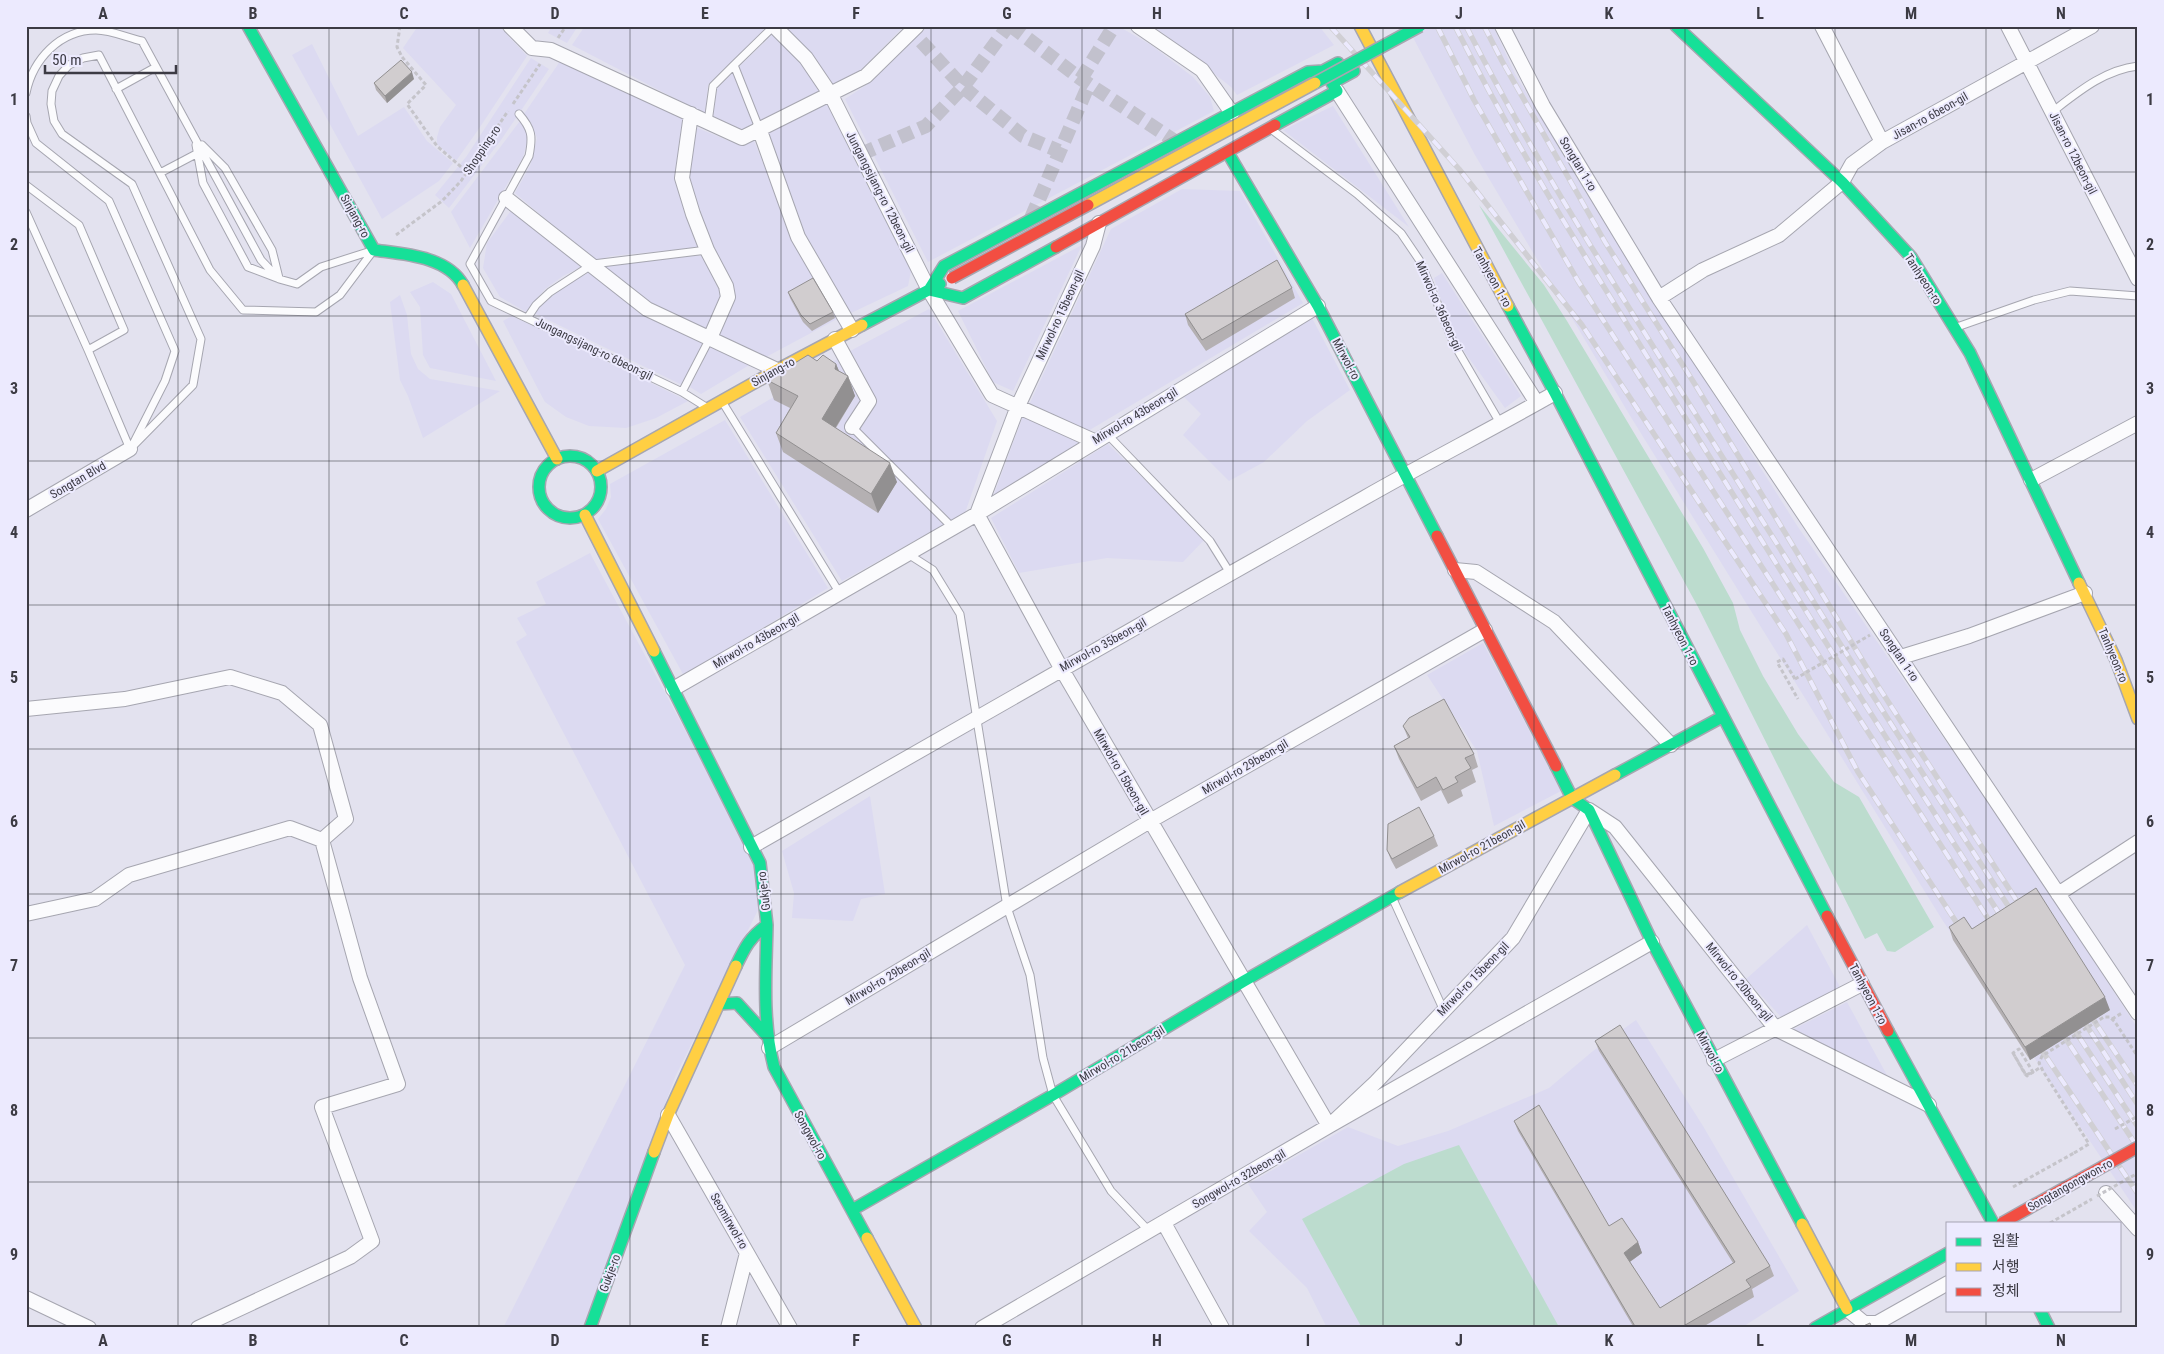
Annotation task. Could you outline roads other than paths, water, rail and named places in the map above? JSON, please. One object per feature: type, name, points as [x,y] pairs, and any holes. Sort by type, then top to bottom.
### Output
[{"type":"street","name":"Sinjang-ro","points":[[248,26],[374,250],[417,256],[438,264],[459,277],[557,459]]},
{"type":"street","points":[[510,26],[532,48],[550,50],[742,138],[866,76],[917,26]]},
{"type":"street","name":"Jungangsijang-ro 12beon-gil","points":[[774,26],[806,58],[831,95],[930,290]]},
{"type":"street","points":[[1138,26],[1202,70],[1232,113]]},
{"type":"street","name":"Sinjang-ro","points":[[597,470],[777,370],[930,290],[1420,26]]},
{"type":"street","name":"Songtan 1-ro","points":[[1502,26],[1543,106],[1659,298],[2138,1013]]},
{"type":"street","name":"Tanhyeon-ro","points":[[1676,26],[1842,182],[1911,257],[1970,353],[2116,660],[2138,719]]},
{"type":"street","name":"Jisan-ro 6beon-gil","points":[[1822,26],[1882,142],[2092,26]]},
{"type":"street","name":"Jisan-ro 12beon-gil","points":[[2008,26],[2137,277]]},
{"type":"street","points":[[930,290],[944,266],[1039,213],[1308,72],[1324,71],[1370,46],[1360,27]]},
{"type":"street","name":"Tanhyeon 1-ro","points":[[1370,46],[1461,220],[1555,393],[1862,984],[1992,1222]]},
{"type":"street","points":[[1377,59],[1332,83],[1537,403]]},
{"type":"street","points":[[930,290],[963,298],[1337,91]]},
{"type":"street","points":[[691,114],[682,178],[693,214],[726,286],[728,297],[710,338]]},
{"type":"street","points":[[760,128],[798,237],[852,330]]},
{"type":"street","points":[[1659,298],[1703,270],[1779,235],[1842,182],[1852,164],[1882,142]]},
{"type":"street","name":"Mirwol-ro","points":[[1228,153],[1318,306],[1456,570],[1572,798],[1589,810],[1652,942],[1847,1310]]},
{"type":"street","points":[[506,198],[593,264],[646,309],[777,370]]},
{"type":"street","name":"Mirwol-ro 15beon-gil","points":[[1099,223],[1092,246],[1018,406],[977,514],[1061,668],[1329,1126],[1376,1082],[1513,938],[1589,810]]},
{"type":"street","points":[[930,290],[992,395],[1094,441]]},
{"type":"street","name":"Mirwol-ro 43beon-gil","points":[[673,689],[977,514],[1318,306]]},
{"type":"street","points":[[835,339],[869,401],[852,427]]},
{"type":"street","points":[[1406,474],[1555,393]]},
{"type":"street","points":[[2031,480],[2138,423]]},
{"type":"street","name":"Songtan Blvd","points":[[26,510],[130,449]]},
{"type":"street","points":[[575,456],[583,459],[597,470],[600,478],[601,495],[592,510],[585,515],[577,518],[561,517],[547,508],[542,501],[539,485],[540,477],[550,464],[557,459],[575,456]]},
{"type":"street","name":"Mirwol-ro 35beon-gil","points":[[752,847],[978,718],[1061,668],[1406,474]]},
{"type":"street","name":"Gukje-ro","points":[[585,515],[760,863],[763,875],[767,924],[748,941],[668,1114],[590,1328]]},
{"type":"street","points":[[1456,570],[1476,572],[1554,622],[1671,745]]},
{"type":"street","points":[[1901,657],[1969,636],[2085,593]]},
{"type":"street","name":"Mirwol-ro 29beon-gil","points":[[769,1043],[1007,907],[1150,821],[1485,630]]},
{"type":"street","points":[[26,708],[125,699],[230,677],[282,693],[320,725],[335,775],[346,819],[322,840]]},
{"type":"street","points":[[1572,798],[1722,717]]},
{"type":"street","name":"Mirwol-ro 21beon-gil","points":[[852,1210],[1053,1095],[1244,981],[1392,896],[1572,798]]},
{"type":"street","name":"Mirwol-ro 20beon-gil","points":[[1589,810],[1615,827],[1776,1029],[1929,1105]]},
{"type":"street","points":[[26,914],[95,899],[129,875],[290,828],[322,840]]},
{"type":"street","points":[[198,1328],[350,1257],[372,1241],[322,1107],[398,1084],[360,978],[322,840]]},
{"type":"street","points":[[2058,894],[2138,842]]},
{"type":"street","name":"Songwol-ro","points":[[767,924],[766,990],[769,1043],[780,1079],[916,1328]]},
{"type":"street","points":[[1329,1126],[1652,942]]},
{"type":"street","points":[[1714,1060],[1862,984]]},
{"type":"street","points":[[719,1004],[737,1003],[769,1043]]},
{"type":"street","name":"Seomirwol-ro","points":[[668,1114],[790,1328]]},
{"type":"street","name":"Songwol-ro 32beon-gil","points":[[982,1328],[1329,1126]]},
{"type":"street","name":"Songtangongwon-ro","points":[[2004,1222],[2138,1147]]},
{"type":"street","points":[[2106,1193],[2138,1229]]},
{"type":"street","points":[[1164,1223],[1222,1328]]},
{"type":"street","points":[[728,1328],[747,1253]]},
{"type":"street","points":[[1815,1328],[1946,1254]]},
{"type":"street","points":[[1847,1310],[1864,1323],[1877,1323],[1946,1285]]},
{"type":"street","points":[[26,1298],[89,1328]]},
{"type":"street","points":[[2041,1312],[2049,1328]]},
{"type":"lane","points":[[708,123],[713,86],[774,26]]},
{"type":"lane","points":[[26,93],[29,79],[40,59],[56,44],[75,34],[97,30],[142,41],[261,260],[279,278]]},
{"type":"lane","points":[[130,449],[193,385],[201,339],[132,184],[62,134],[54,121],[51,104],[52,90],[59,76],[70,65],[83,58],[99,55],[210,270],[243,310],[316,312],[340,295],[374,250]]},
{"type":"lane","points":[[734,65],[760,128]]},
{"type":"lane","points":[[2052,112],[2093,81],[2124,68],[2138,66]]},
{"type":"lane","points":[[116,89],[156,67]]},
{"type":"lane","points":[[519,114],[528,124],[532,138],[529,156],[470,264],[491,301],[528,317]]},
{"type":"lane","points":[[26,116],[36,143],[109,201],[176,351],[165,381],[130,449]]},
{"type":"lane","name":"Mirwol-ro 36beon-gil","points":[[1269,128],[1357,194],[1401,233],[1420,261],[1454,344],[1500,423]]},
{"type":"lane","points":[[195,138],[203,183],[248,267],[297,284],[321,268],[374,250]]},
{"type":"lane","points":[[195,138],[225,168],[272,250],[279,278]]},
{"type":"lane","points":[[160,173],[198,153]]},
{"type":"lane","points":[[26,185],[79,225],[124,330],[88,350]]},
{"type":"lane","points":[[26,212],[130,449]]},
{"type":"lane","name":"Jungangsijang-ro 6beon-gil","points":[[707,408],[682,392],[528,317],[536,305],[550,292],[593,264],[708,250]]},
{"type":"lane","points":[[1954,328],[2034,300],[2070,291],[2138,296]]},
{"type":"lane","points":[[682,392],[710,338]]},
{"type":"lane","points":[[721,401],[839,592]]},
{"type":"lane","points":[[852,427],[953,528]]},
{"type":"lane","points":[[1107,434],[1210,541],[1230,573]]},
{"type":"lane","points":[[908,554],[933,570],[960,614],[1007,907],[1030,975],[1043,1058],[1053,1095],[1111,1191],[1149,1232]]},
{"type":"lane","points":[[1392,896],[1444,1010]]},
{"type":"tunnel","points":[[907,26],[963,87],[1023,136],[1059,151]]},
{"type":"tunnel","points":[[861,154],[926,126],[963,87],[1008,26]]},
{"type":"tunnel","points":[[1011,26],[1081,79],[1175,141]]},
{"type":"tunnel","points":[[1081,79],[1114,26]]},
{"type":"tunnel","points":[[1031,218],[1089,84]]},
{"type":"railway","points":[[1330,26],[1459,169],[1582,325],[1786,634],[1858,772],[1964,934]]},
{"type":"railway","points":[[1437,26],[1474,100],[1578,281],[1996,931]]},
{"type":"railway","points":[[1455,26],[1507,124],[1592,268],[1801,603],[2006,924]]},
{"type":"railway","points":[[1466,26],[1545,170],[1601,263],[1810,596],[2016,918]]},
{"type":"railway","points":[[1484,26],[1605,242],[1696,386],[1878,686],[2024,912]]},
{"type":"railway","points":[[2086,1009],[2138,1086]]},
{"type":"railway","points":[[2079,1014],[2138,1105]]},
{"type":"railway","points":[[2068,1020],[2138,1127]]},
{"type":"railway","points":[[2058,1027],[2138,1148]]},
{"type":"railway","points":[[2035,1040],[2138,1194]]}]
